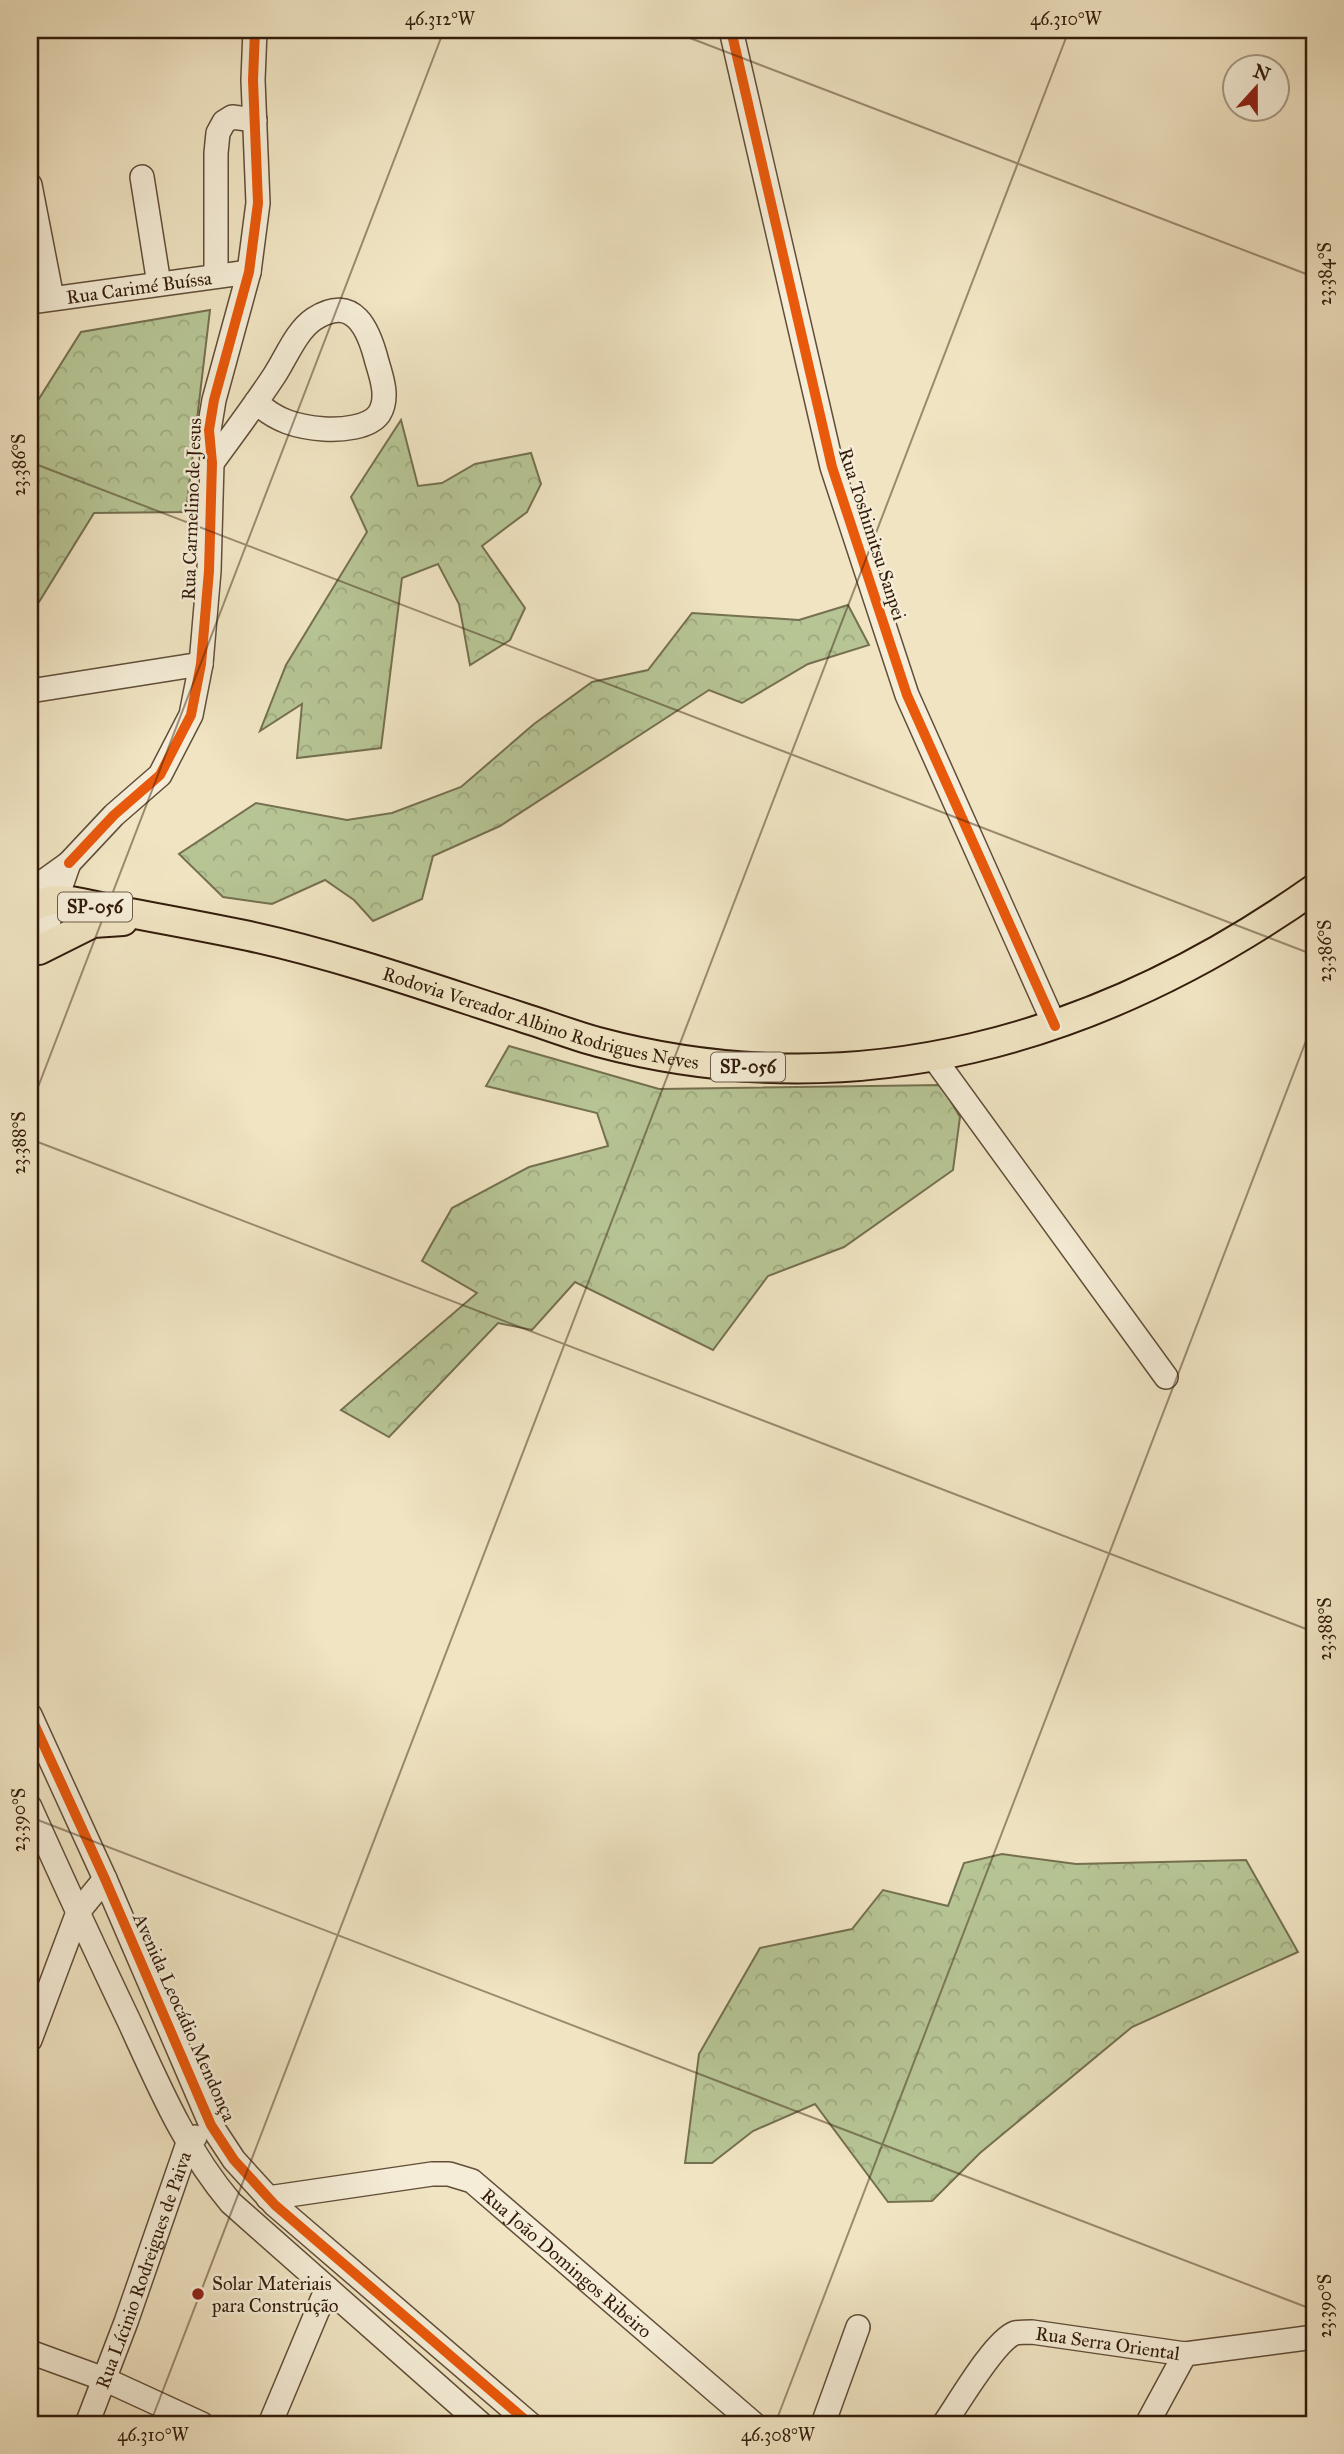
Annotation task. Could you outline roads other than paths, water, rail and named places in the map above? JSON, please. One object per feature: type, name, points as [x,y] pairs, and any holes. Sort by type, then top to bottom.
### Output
[{"type":"main road","name":"Rodovia Vereador Albino Rodrigues Neves","points":[[38,899],[161,919],[302,947],[598,1042],[655,1055],[717,1065],[787,1069],[846,1068],[934,1058],[1055,1026],[1169,978],[1246,934],[1314,889]]},
{"type":"main road","points":[[34,948],[93,923],[161,919]]},
{"type":"street","name":"Rua Carmelino de Jesus","points":[[34,948],[38,899],[114,815],[160,775],[191,715],[201,664],[209,571],[212,463],[209,430],[214,400],[249,272],[258,203],[255,30]]},
{"type":"street","name":"Rua Toshimitsu Sanpei","points":[[731,30],[832,467],[907,695],[1055,1026]]},
{"type":"street","points":[[216,276],[214,225],[218,134],[224,122],[232,117],[255,120]]},
{"type":"street","points":[[142,177],[159,284]]},
{"type":"street","points":[[30,185],[41,300]]},
{"type":"street","name":"Rua Carimé Buíssa","points":[[41,300],[249,272]]},
{"type":"street","points":[[212,463],[256,402],[301,332],[313,320],[330,311],[341,310],[356,316],[370,335],[381,376],[383,405],[378,416],[363,425],[334,429],[300,427],[282,421],[256,402]]},
{"type":"street","points":[[30,691],[201,664]]},
{"type":"street","points":[[934,1058],[1166,1377]]},
{"type":"street","name":"Avenida Leocádio Mendonça","points":[[30,1715],[105,1879],[211,2125],[234,2160],[268,2198],[530,2424]]},
{"type":"street","points":[[30,1807],[188,2143],[209,2176],[231,2203],[481,2424]]},
{"type":"street","points":[[30,2040],[78,1912],[105,1879]]},
{"type":"street","name":"Rua Lícinio Rodreigues de Paiva","points":[[87,2424],[188,2143],[211,2125]]},
{"type":"street","name":"Rua João Domingos Ribeiro","points":[[268,2198],[432,2174],[449,2174],[472,2181],[754,2424]]},
{"type":"street","points":[[270,2424],[327,2288]]},
{"type":"street","points":[[823,2424],[858,2327]]},
{"type":"street","name":"Rua Serra Oriental","points":[[944,2424],[987,2360],[1015,2333],[1032,2332],[1185,2354],[1314,2337]]},
{"type":"street","points":[[30,2352],[104,2379],[202,2424]]},
{"type":"street","points":[[1147,2424],[1185,2354]]},
{"type":"place","name":"Solar Materiais para Construção","points":[[198,2294]]}]
